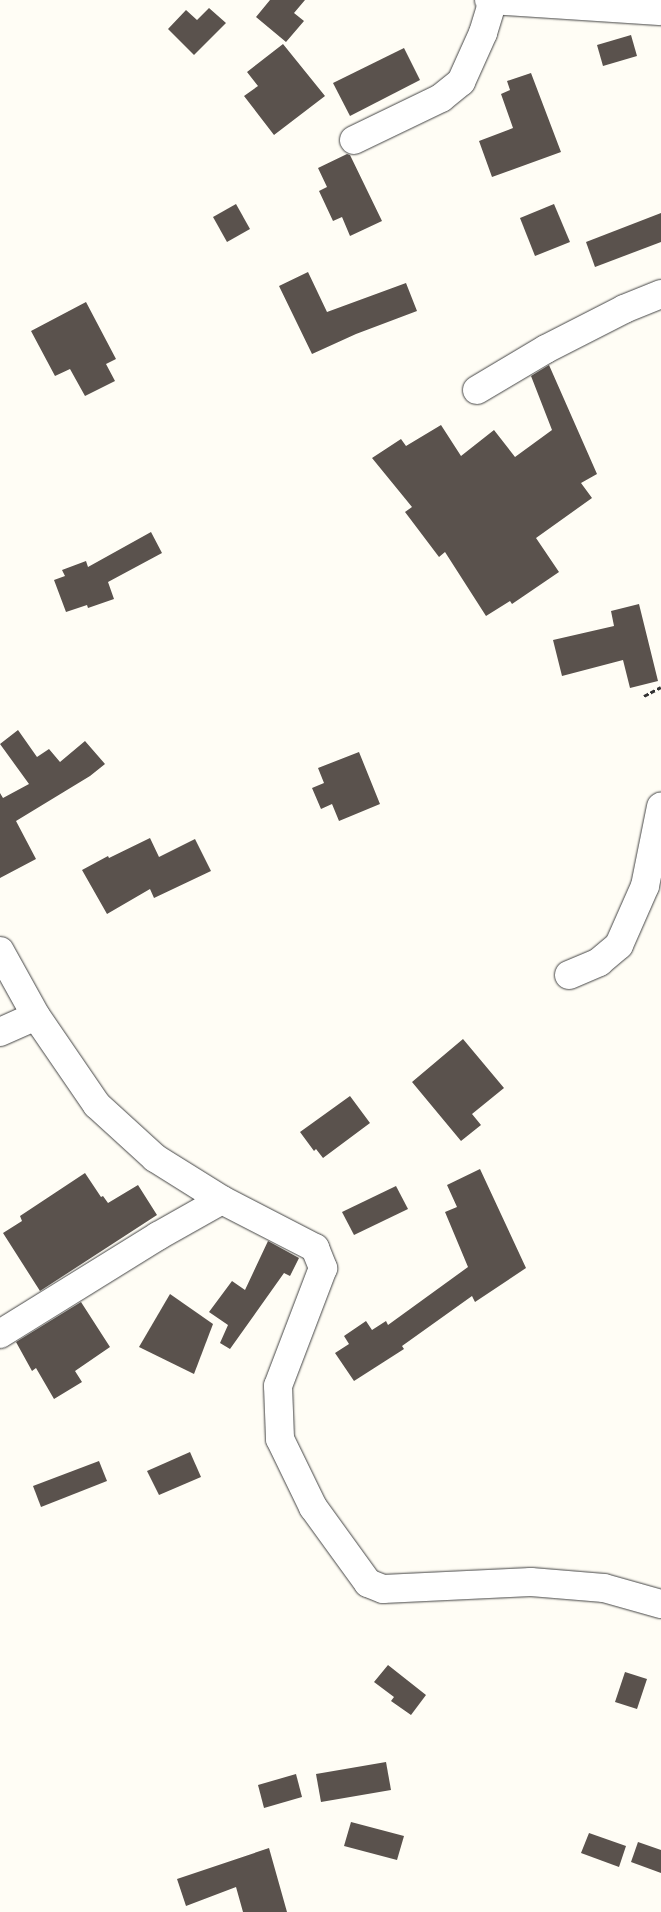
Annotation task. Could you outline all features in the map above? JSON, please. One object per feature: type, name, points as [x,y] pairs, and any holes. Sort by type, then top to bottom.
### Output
[{"type":"street","points":[[354,140],[441,98],[461,82],[483,33],[491,0],[661,11]]},
{"type":"street","points":[[477,390],[546,349],[624,309],[661,294]]},
{"type":"street","points":[[569,975],[599,962],[619,944],[645,886],[661,808]]},
{"type":"street","points":[[0,951],[36,1016],[97,1105],[155,1158],[222,1200],[315,1248],[323,1268],[278,1386],[280,1439],[312,1507],[368,1583],[383,1590],[531,1582],[604,1588],[661,1604]]},
{"type":"street","points":[[0,1032],[36,1016]]},
{"type":"street","points":[[0,1334],[158,1236],[222,1200]]},
{"type":"path","points":[[644,696],[661,687]]},
{"type":"building","points":[[270,0],[305,0],[294,13],[304,21],[286,42],[256,17]]},
{"type":"building","points":[[209,8],[226,23],[194,55],[168,29],[186,10],[197,20]]},
{"type":"building","points":[[631,35],[637,56],[603,66],[597,45]]},
{"type":"building","points":[[283,44],[325,96],[274,135],[244,96],[258,86],[247,72]]},
{"type":"building","points":[[404,48],[420,80],[350,116],[333,83]]},
{"type":"building","points":[[531,73],[561,152],[492,177],[479,141],[513,128],[501,94],[510,90],[507,81]]},
{"type":"building","points":[[347,154],[350,155],[382,221],[350,236],[342,217],[333,221],[319,191],[327,187],[318,168]]},
{"type":"building","points":[[236,204],[250,229],[227,242],[213,217]]},
{"type":"building","points":[[554,204],[570,242],[535,256],[520,218]]},
{"type":"building","points":[[661,213],[661,242],[595,267],[586,242]]},
{"type":"building","points":[[308,272],[327,312],[406,283],[417,311],[356,334],[312,354],[279,286]]},
{"type":"building","points":[[86,302],[116,359],[106,364],[115,381],[85,396],[70,369],[55,376],[31,331]]},
{"type":"building","points":[[549,365],[597,474],[581,483],[592,498],[536,538],[559,572],[512,604],[510,601],[486,616],[445,552],[439,557],[405,512],[412,507],[372,458],[401,439],[406,446],[441,425],[461,456],[494,430],[515,457],[552,430],[531,376]]},
{"type":"building","points":[[151,532],[162,553],[108,582],[114,599],[88,608],[87,605],[66,612],[54,580],[65,576],[62,570],[86,561],[88,567]]},
{"type":"building","points":[[639,604],[658,681],[630,688],[623,660],[562,676],[553,640],[614,626],[611,611]]},
{"type":"building","points":[[18,730],[37,757],[49,749],[60,762],[85,741],[105,764],[90,776],[16,821],[36,859],[0,878],[0,793],[3,798],[29,784],[0,744]]},
{"type":"building","points":[[359,752],[380,804],[339,821],[332,804],[321,809],[312,788],[324,783],[318,768]]},
{"type":"building","points":[[150,838],[159,857],[195,839],[211,871],[154,898],[150,889],[107,914],[82,870],[108,856],[109,858]]},
{"type":"building","points":[[463,1039],[504,1088],[472,1114],[481,1125],[461,1141],[412,1082]]},
{"type":"building","points":[[350,1096],[370,1123],[323,1158],[316,1149],[314,1151],[300,1132]]},
{"type":"building","points":[[480,1169],[526,1268],[475,1302],[472,1296],[402,1346],[404,1349],[354,1381],[335,1353],[349,1344],[344,1336],[366,1321],[372,1330],[386,1321],[388,1325],[468,1267],[445,1212],[457,1207],[447,1185]]},
{"type":"building","points":[[85,1173],[101,1197],[103,1196],[108,1203],[138,1185],[157,1215],[40,1291],[3,1233],[22,1221],[20,1216]]},
{"type":"building","points":[[396,1186],[408,1209],[354,1235],[342,1212]]},
{"type":"building","points":[[268,1241],[299,1258],[290,1276],[284,1273],[230,1349],[220,1343],[228,1325],[209,1312],[232,1281],[245,1290]]},
{"type":"building","points":[[170,1294],[213,1324],[194,1374],[139,1347]]},
{"type":"building","points":[[81,1302],[110,1347],[75,1371],[82,1382],[54,1399],[36,1368],[32,1371],[16,1342]]},
{"type":"building","points":[[190,1452],[201,1477],[159,1495],[147,1471]]},
{"type":"building","points":[[99,1461],[107,1481],[41,1507],[33,1486]]},
{"type":"building","points":[[388,1665],[426,1695],[411,1715],[391,1701],[394,1697],[374,1682]]},
{"type":"building","points":[[625,1672],[647,1679],[637,1709],[615,1702]]},
{"type":"building","points":[[386,1762],[391,1790],[321,1802],[316,1774]]},
{"type":"building","points":[[296,1774],[302,1797],[264,1808],[258,1785]]},
{"type":"building","points":[[351,1822],[404,1836],[397,1860],[344,1846]]},
{"type":"building","points":[[589,1833],[626,1846],[619,1867],[581,1853]]},
{"type":"building","points":[[638,1842],[661,1850],[661,1873],[631,1862]]},
{"type":"building","points":[[269,1848],[287,1912],[243,1912],[236,1887],[186,1906],[177,1879]]}]
